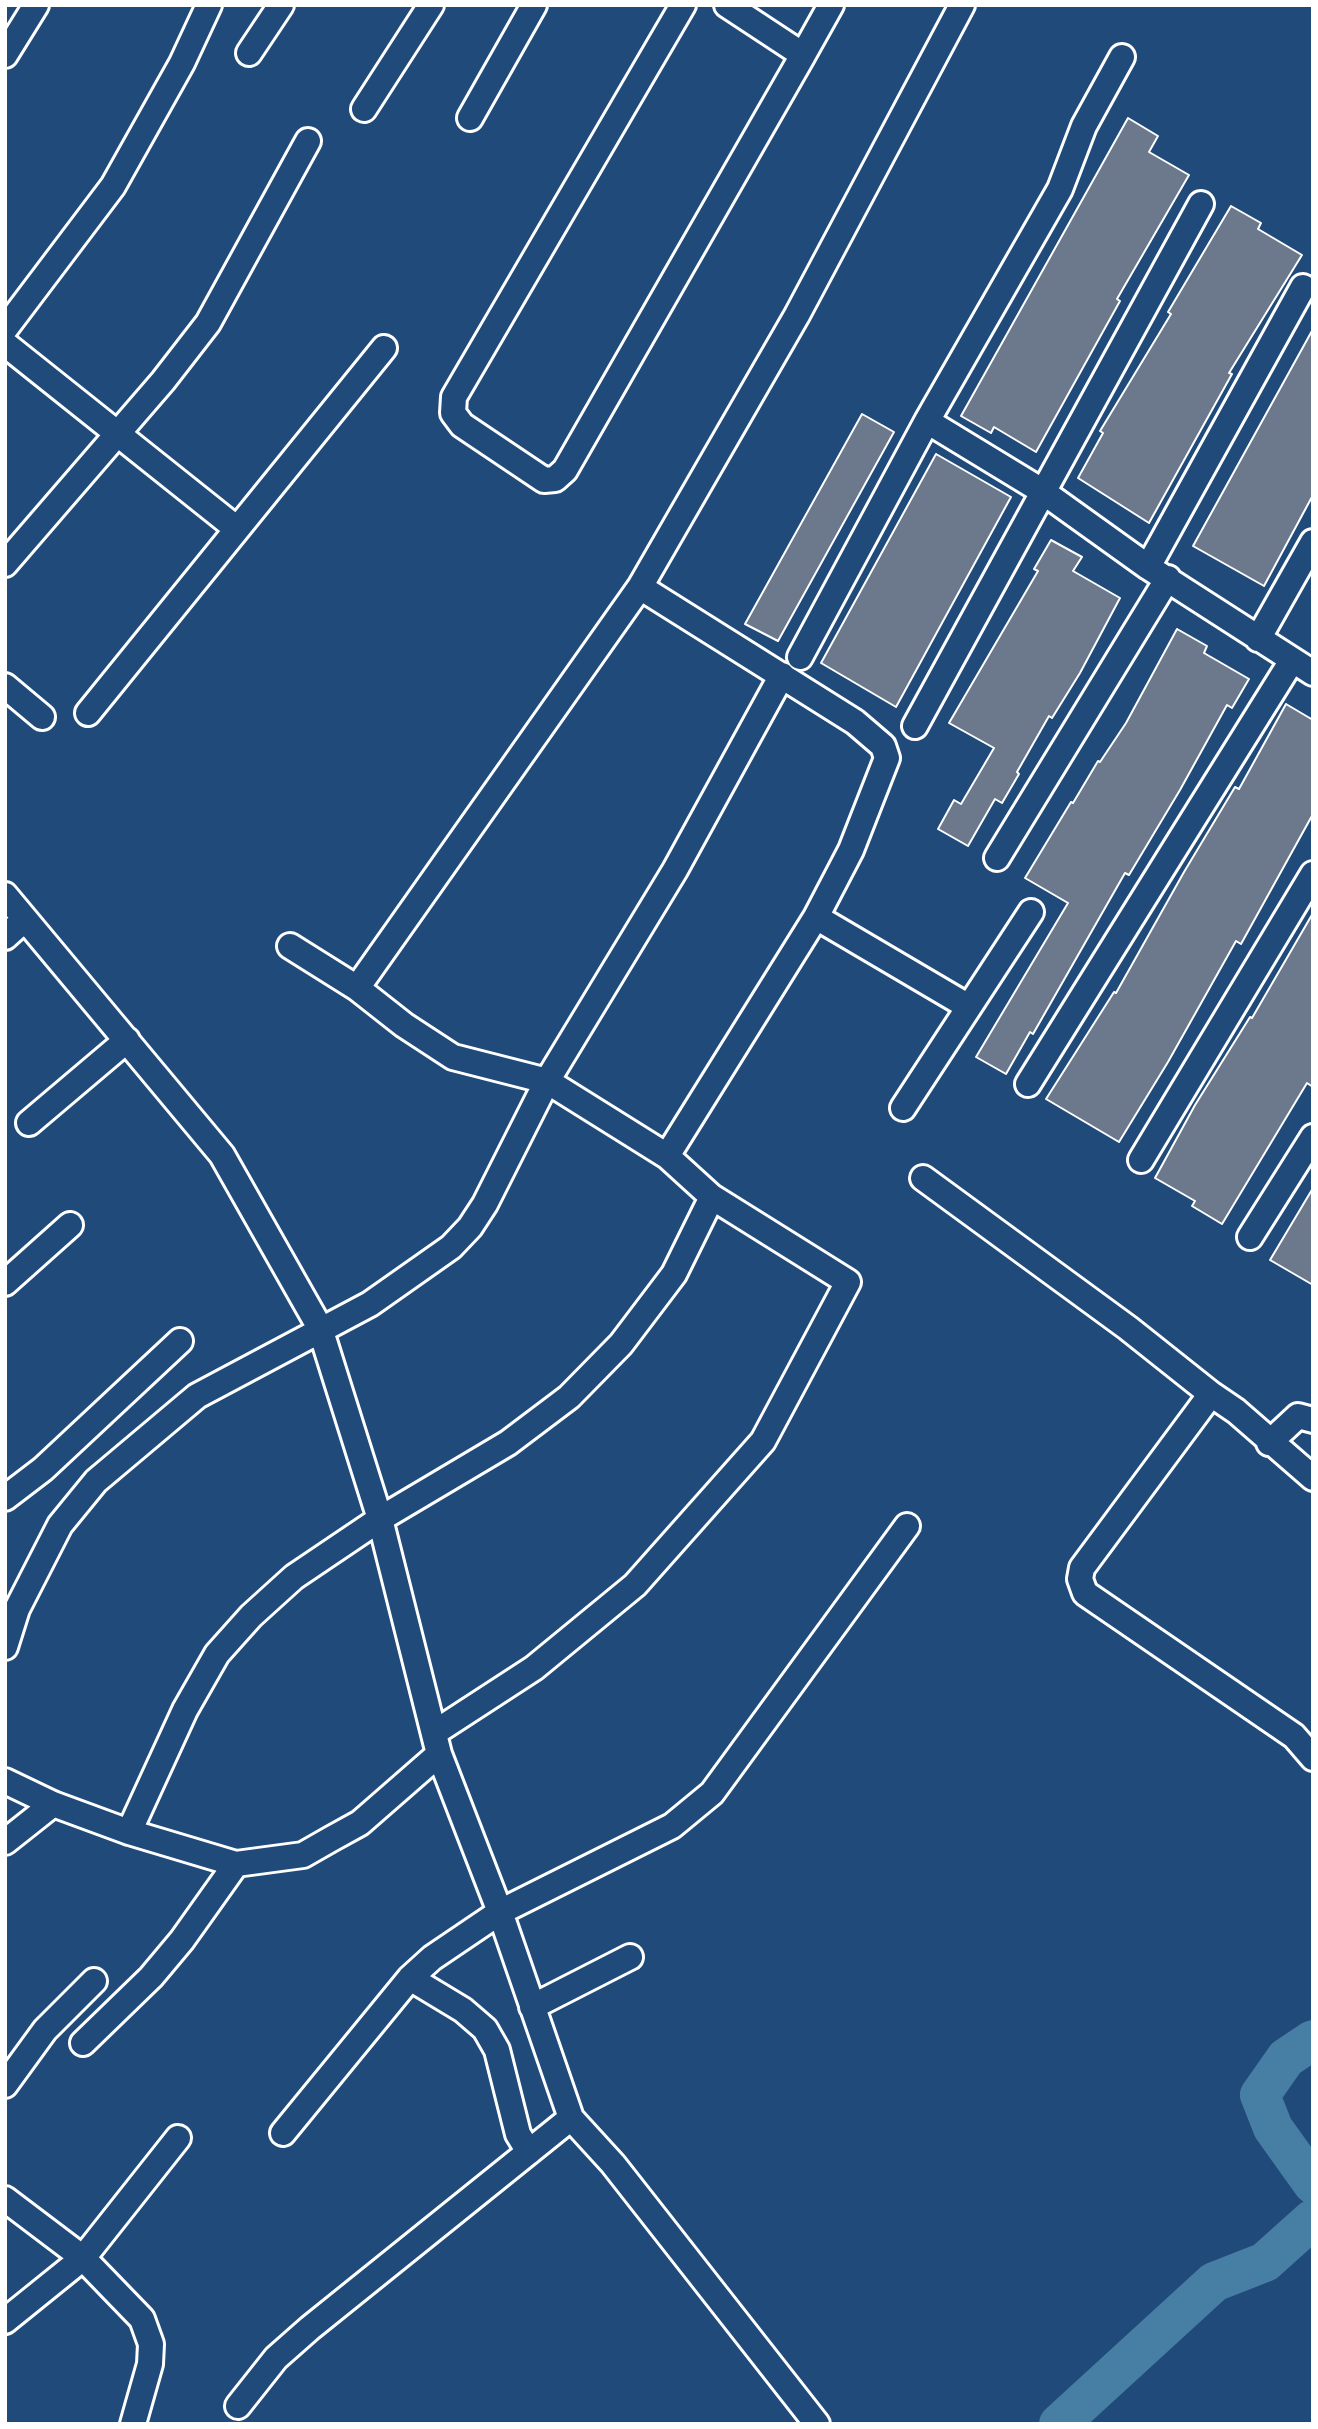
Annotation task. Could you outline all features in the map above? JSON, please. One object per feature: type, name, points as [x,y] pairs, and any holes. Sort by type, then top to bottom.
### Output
[{"type":"street","points":[[5,55],[36,5]]},
{"type":"street","points":[[5,329],[113,186],[183,63],[209,5]]},
{"type":"street","points":[[249,52],[281,5]]},
{"type":"street","points":[[364,108],[431,5]]},
{"type":"street","points":[[470,118],[534,5]]},
{"type":"street","points":[[683,5],[454,397],[453,413],[462,425],[544,480],[555,478],[565,470],[831,5]]},
{"type":"street","points":[[727,5],[803,55]]},
{"type":"street","points":[[357,988],[640,587],[797,315],[962,5]]},
{"type":"street","points":[[800,657],[927,421],[1060,189],[1084,126],[1122,57]]},
{"type":"street","points":[[5,564],[117,435],[208,323],[309,141]]},
{"type":"street","points":[[915,726],[1201,204]]},
{"type":"street","points":[[997,858],[1158,572],[1303,287]]},
{"type":"street","points":[[5,344],[237,529]]},
{"type":"street","points":[[88,713],[384,348]]},
{"type":"street","points":[[927,421],[1042,491],[1291,662],[1313,673]]},
{"type":"street","points":[[1258,639],[1313,542]]},
{"type":"street","points":[[640,587],[855,722],[883,746],[887,758],[851,850],[816,917],[667,1156]]},
{"type":"street","points":[[1028,1084],[1291,662]]},
{"type":"street","points":[[5,1647],[17,1609],[60,1525],[96,1480],[197,1395],[370,1304],[451,1247],[470,1227],[485,1204],[547,1081],[675,870],[782,675]]},
{"type":"street","points":[[5,686],[42,717]]},
{"type":"street","points":[[1141,1160],[1313,874]]},
{"type":"street","points":[[5,895],[222,1155],[320,1328],[380,1519],[436,1743],[500,1912],[571,2118],[613,2164],[817,2424]]},
{"type":"street","points":[[903,1108],[1031,912]]},
{"type":"street","points":[[816,917],[969,1007]]},
{"type":"street","points":[[5,937],[25,919]]},
{"type":"street","points":[[5,1781],[53,1804],[129,1832],[236,1864],[303,1855],[360,1823],[436,1743],[534,1668],[635,1585],[763,1441],[848,1282],[712,1197],[667,1156],[547,1081],[453,1057],[404,1025],[357,988],[290,946]]},
{"type":"street","points":[[29,1123],[127,1040]]},
{"type":"street","points":[[1250,1237],[1313,1137]]},
{"type":"street","points":[[923,1178],[1236,1411],[1269,1443],[1313,1478]]},
{"type":"street","points":[[129,1832],[185,1710],[217,1654],[251,1616],[294,1577],[380,1519],[508,1443],[569,1397],[621,1344],[674,1274],[712,1197]]},
{"type":"street","points":[[5,1283],[70,1225]]},
{"type":"street","points":[[5,1498],[43,1469],[180,1341]]},
{"type":"street","points":[[1211,1394],[1082,1568],[1080,1579],[1085,1593],[1294,1736],[1313,1758]]},
{"type":"street","points":[[1269,1443],[1298,1416],[1313,1420]]},
{"type":"street","points":[[283,2133],[410,1978],[432,1958],[500,1912],[673,1826],[712,1793],[907,1526]]},
{"type":"street","points":[[5,1842],[53,1804]]},
{"type":"street","points":[[83,2043],[151,1977],[182,1940],[236,1864]]},
{"type":"street","points":[[532,2007],[631,1957]]},
{"type":"street","points":[[410,1978],[463,2010],[485,2029],[497,2050],[518,2134],[529,2152]]},
{"type":"street","points":[[5,2085],[45,2030],[94,1981]]},
{"type":"street","points":[[238,2406],[276,2358],[310,2328],[571,2118]]},
{"type":"street","points":[[5,2321],[83,2258],[178,2138]]},
{"type":"street","points":[[5,2199],[83,2258],[142,2319],[149,2333],[150,2364],[133,2424]]},
{"type":"building","points":[[1128,118],[1158,136],[1149,152],[1189,175],[1117,299],[1120,301],[1036,452],[994,427],[991,433],[961,416]]},
{"type":"building","points":[[1231,206],[1261,223],[1258,229],[1302,255],[1229,373],[1232,374],[1149,523],[1078,478],[1103,433],[1100,431],[1171,314],[1168,312]]},
{"type":"building","points":[[1313,329],[1313,495],[1264,586],[1193,546]]},
{"type":"building","points":[[862,414],[894,432],[778,641],[745,624]]},
{"type":"building","points":[[936,454],[1011,497],[896,707],[821,663]]},
{"type":"building","points":[[1051,540],[1082,557],[1073,571],[1120,598],[1080,673],[1052,718],[1049,716],[1002,803],[995,799],[968,846],[938,829],[954,800],[961,804],[994,748],[949,723],[1038,571],[1034,569]]},
{"type":"building","points":[[1177,629],[1207,646],[1204,653],[1249,679],[1232,708],[1227,705],[1180,790],[1129,875],[1125,873],[1033,1034],[1030,1032],[1006,1074],[976,1057],[1068,903],[1025,878],[1071,802],[1073,803],[1098,761],[1100,762],[1126,723]]},
{"type":"building","points":[[1286,704],[1313,720],[1313,814],[1241,944],[1236,941],[1168,1062],[1119,1142],[1046,1099],[1114,992],[1116,993],[1184,872],[1235,787],[1239,789]]},
{"type":"building","points":[[1313,913],[1313,1087],[1307,1083],[1222,1224],[1192,1206],[1195,1201],[1155,1178],[1195,1105],[1250,1017],[1252,1018]]},
{"type":"building","points":[[1313,1188],[1313,1285],[1270,1260]]},
{"type":"waterway","points":[[1313,2040],[1286,2058],[1260,2095],[1273,2128],[1313,2184]]},
{"type":"waterway","points":[[1059,2424],[1214,2282],[1265,2262],[1313,2219]]}]
